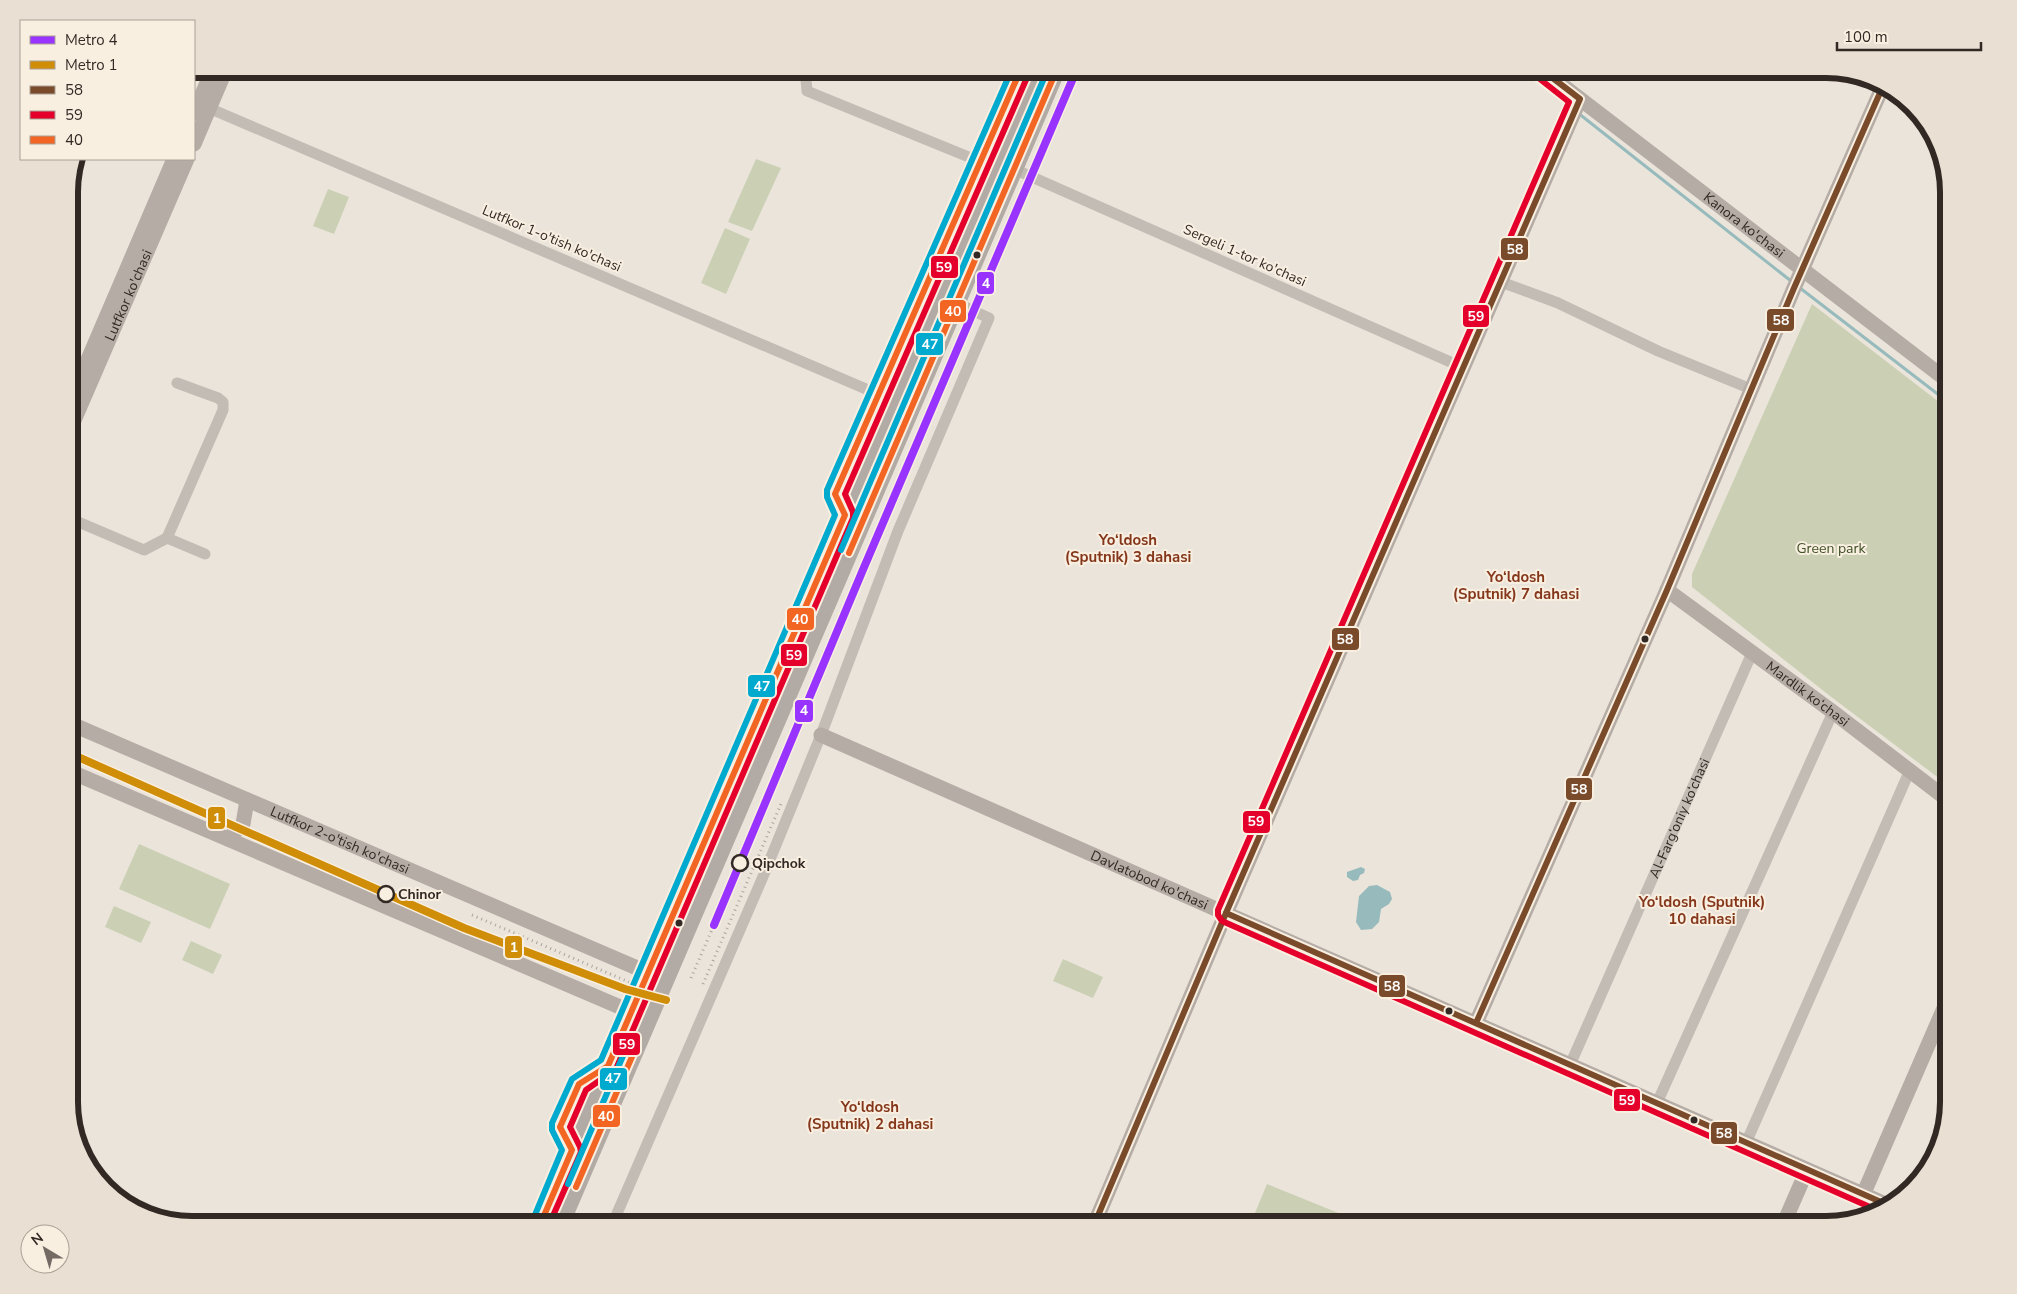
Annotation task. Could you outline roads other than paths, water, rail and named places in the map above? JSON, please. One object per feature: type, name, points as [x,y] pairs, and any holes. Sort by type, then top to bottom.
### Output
[{"type":"main road","points":[[544,1216],[845,515],[886,398],[954,262],[1034,78]]},
{"type":"main road","points":[[564,1216],[1053,78]]},
{"type":"main road","points":[[954,262],[971,270]]},
{"type":"main road","points":[[845,515],[862,522]]},
{"type":"main road","points":[[725,795],[742,802]]},
{"type":"street","points":[[195,138],[200,108],[210,78]]},
{"type":"street","points":[[200,108],[220,78]]},
{"type":"street","points":[[805,78],[806,91],[981,162]]},
{"type":"street","points":[[886,398],[981,162],[1017,78]]},
{"type":"street","name":"Kanora ko'chasi","points":[[1550,78],[1577,107],[1798,280],[1940,376]]},
{"type":"street","points":[[1476,1023],[1666,590],[1880,92]]},
{"type":"street","points":[[1098,1216],[1226,913],[1577,107]]},
{"type":"street","name":"Lutfkor 1-o'tish ko'chasi","points":[[200,108],[529,244],[886,398]]},
{"type":"street","name":"Lutfkor ko'chasi","points":[[78,383],[174,160]]},
{"type":"street","name":"Lutfkor ko'chasi","points":[[78,411],[187,160]]},
{"type":"street","name":"Sergeli 1-tor ko'chasi","points":[[1014,168],[1464,368]]},
{"type":"street","points":[[1502,282],[1558,303],[1658,351],[1751,389]]},
{"type":"street","points":[[616,1216],[758,887],[821,735],[898,532],[989,318],[956,303]]},
{"type":"street","points":[[78,522],[144,550],[167,538],[210,441],[222,410],[223,402],[218,398],[178,383]]},
{"type":"street","points":[[167,538],[205,554]]},
{"type":"street","name":"Mardlik ko‘chasi","points":[[1666,590],[1833,712],[1940,794]]},
{"type":"street","name":"Al-Farg‘oniy ko‘chasi","points":[[1570,1065],[1752,653]]},
{"type":"street","points":[[1657,1103],[1833,712]]},
{"type":"street","name":"Lutfkor 2-o'tish ko'chasi","points":[[78,727],[665,980]]},
{"type":"street","name":"Davlatobod ko'chasi","points":[[821,735],[1881,1202]]},
{"type":"street","points":[[1746,1143],[1910,770]]},
{"type":"street","points":[[78,775],[648,1019]]},
{"type":"street","points":[[228,839],[243,824],[247,800]]},
{"type":"street","points":[[1864,1195],[1940,1017]]},
{"type":"street","points":[[1787,1216],[1807,1170]]},
{"type":"water","points":[[1361,867],[1365,869],[1358,880],[1353,881],[1347,877],[1347,872]]},
{"type":"water","points":[[1377,885],[1390,892],[1392,899],[1389,904],[1381,909],[1379,922],[1372,929],[1361,930],[1356,922],[1359,896],[1369,886]]},
{"type":"waterway","points":[[1534,78],[1571,107]]},
{"type":"waterway","points":[[1578,113],[1791,281]]},
{"type":"waterway","points":[[1800,288],[1940,396]]},
{"type":"railway","points":[[703,984],[781,804]]},
{"type":"railway","points":[[472,915],[629,982],[666,1000]]},
{"type":"railway","points":[[691,978],[714,925]]},
{"type":"metro line","name":"4","points":[[714,925],[862,572],[1073,78]]},
{"type":"metro line","name":"1","points":[[78,757],[464,928],[625,989],[666,1000]]},
{"type":"place","name":"Qipchok","points":[[740,863]]},
{"type":"place","name":"Chinor","points":[[386,894]]},
{"type":"district","name":"Yo‘ldosh (Sputnik) 3 dahasi","points":[[1128,548]]},
{"type":"district","name":"Yo‘ldosh (Sputnik) 7 dahasi","points":[[1516,586]]},
{"type":"district","name":"Yo‘ldosh (Sputnik) 10 dahasi","points":[[1702,910]]},
{"type":"district","name":"Yo‘ldosh (Sputnik) 2 dahasi","points":[[870,1116]]},
{"type":"park label","name":"Green park","points":[[1831,548]]}]
